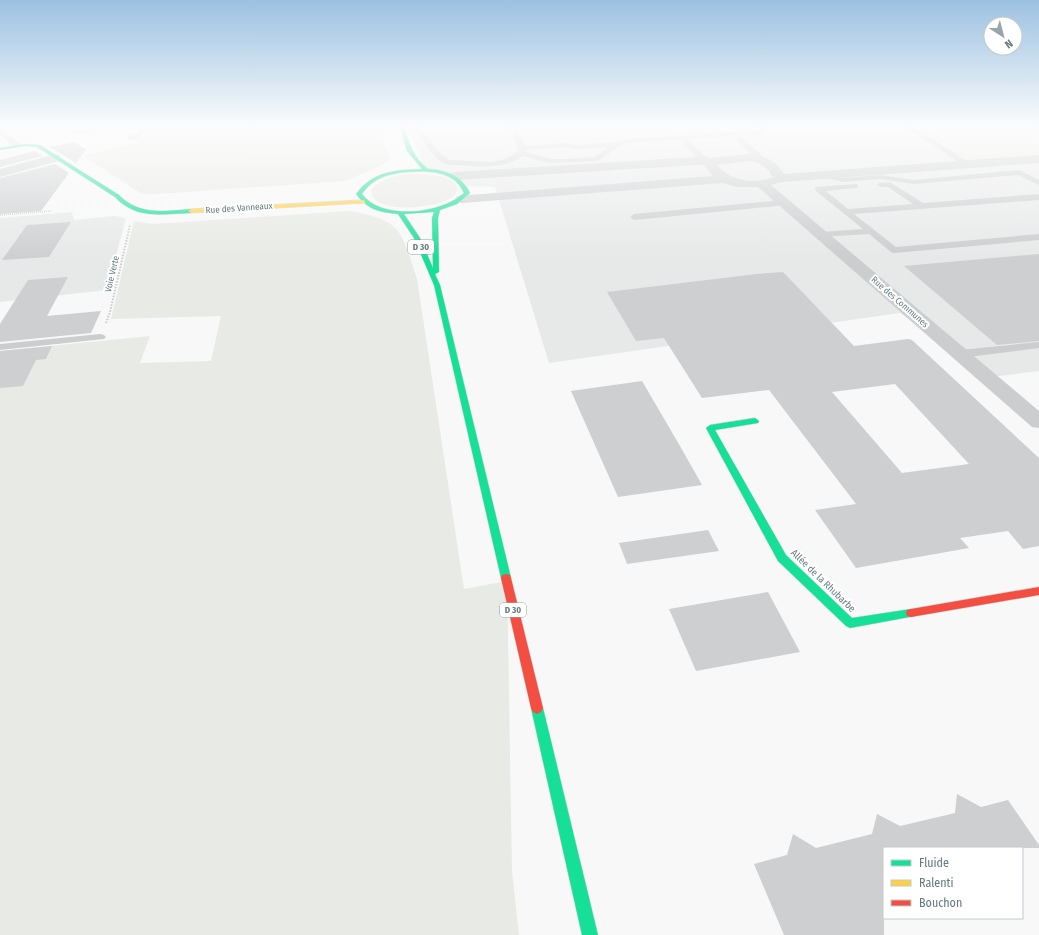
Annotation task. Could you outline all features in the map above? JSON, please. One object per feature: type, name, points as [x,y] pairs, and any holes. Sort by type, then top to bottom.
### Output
[{"type":"main road","name":"Rue des Vanneaux","points":[[75,171],[120,199],[142,202]]},
{"type":"main road","points":[[387,174],[391,171]]},
{"type":"main road","points":[[412,171],[387,174],[371,180],[362,187],[359,194],[363,202],[380,210],[400,213],[419,212],[438,209],[457,203],[467,193],[466,186],[455,176],[429,171]]},
{"type":"main road","points":[[349,188],[362,187]]},
{"type":"main road","name":"Rue des Vanneaux","points":[[120,199],[123,204],[133,209],[152,213],[363,202]]},
{"type":"main road","name":"D 30","points":[[437,285],[435,218],[438,209]]},
{"type":"main road","name":"D 30","points":[[400,213],[407,220],[416,236],[437,285],[590,935]]},
{"type":"main road","name":"Allée de la Rhubarbe","points":[[755,422],[710,428],[782,558],[850,623],[1039,591]]},
{"type":"street","points":[[455,176],[541,171]]},
{"type":"street","points":[[716,171],[725,179]]},
{"type":"street","points":[[776,171],[780,178]]},
{"type":"street","points":[[462,199],[725,179],[762,183],[780,178],[876,171]]},
{"type":"street","name":"Rue des Communes","points":[[762,183],[1039,422]]},
{"type":"lane","points":[[825,175],[843,180],[880,177],[914,182],[1019,172],[1039,183]]},
{"type":"lane","points":[[921,206],[890,184],[820,189],[846,212],[894,250],[1039,237]]},
{"type":"lane","points":[[846,212],[1039,197]]},
{"type":"lane","points":[[634,217],[784,203]]},
{"type":"lane","points":[[822,235],[870,231]]},
{"type":"lane","points":[[0,348],[100,337]]},
{"type":"lane","points":[[960,354],[1039,346]]},
{"type":"path","points":[[0,215],[51,211]]},
{"type":"path","name":"Voie Verte","points":[[100,337],[110,312],[132,220]]},
{"type":"shaded area","points":[[106,171],[369,171],[345,181],[142,194]]},
{"type":"shaded area","points":[[428,171],[1039,171],[1039,371],[991,377],[900,313],[549,363],[495,187],[466,186],[464,183]]},
{"type":"shaded area","points":[[407,174],[444,177],[451,180],[455,184],[457,189],[456,192],[452,197],[443,202],[432,205],[406,208],[382,204],[374,198],[371,190],[378,183],[392,177]]},
{"type":"shaded area","points":[[349,211],[378,218],[389,223],[397,230],[405,243],[417,279],[464,589],[507,581],[512,871],[519,935],[0,935],[0,351],[150,336],[140,363],[211,361],[221,316],[111,319],[134,221],[153,224]]},
{"type":"shaded area","points":[[72,212],[74,220],[114,216],[126,218],[107,290],[0,302],[0,218]]},
{"type":"building","points":[[29,171],[65,171],[69,173],[41,211],[0,214],[0,178]]},
{"type":"building","points":[[71,222],[49,257],[2,260],[27,225]]},
{"type":"building","points":[[1039,254],[1039,341],[997,345],[904,266]]},
{"type":"building","points":[[783,272],[854,346],[908,339],[912,340],[1039,458],[1039,546],[1023,549],[1008,531],[960,538],[969,548],[856,568],[815,510],[856,504],[769,390],[702,398],[664,338],[636,341],[607,292]],"holes":[[[895,384],[969,464],[902,473],[832,392]]]},
{"type":"building","points":[[68,277],[47,316],[101,311],[91,333],[0,342],[0,324],[28,280]]},
{"type":"building","points":[[52,346],[46,359],[36,360],[23,386],[0,388],[0,351]]},
{"type":"building","points":[[642,381],[702,485],[618,497],[571,391]]},
{"type":"building","points":[[708,530],[719,551],[627,564],[619,543]]},
{"type":"building","points":[[768,592],[800,652],[696,671],[669,609]]},
{"type":"building","points":[[957,794],[981,807],[1008,800],[1039,845],[1039,848],[883,847],[884,935],[784,935],[754,864],[787,855],[793,834],[816,848],[872,834],[877,814],[900,826],[955,813]]},
{"type":"traffic: fast","points":[[77,171],[117,196],[132,208],[141,211],[161,213],[191,211]]},
{"type":"traffic: fast","points":[[414,171],[388,173],[380,176],[365,186],[359,194],[365,202],[374,208],[386,211],[412,213],[446,207],[467,193],[456,178],[445,173],[430,171]]},
{"type":"traffic: fast","points":[[436,272],[435,218],[438,209]]},
{"type":"traffic: fast","points":[[400,213],[417,238],[437,285],[506,578]]},
{"type":"traffic: fast","points":[[755,421],[710,428],[782,558],[850,623],[911,613]]},
{"type":"traffic: fast","points":[[537,708],[590,935]]},
{"type":"traffic: slow","points":[[191,211],[363,202]]},
{"type":"traffic: jam","points":[[506,578],[537,708]]},
{"type":"traffic: jam","points":[[911,613],[1039,591]]}]
